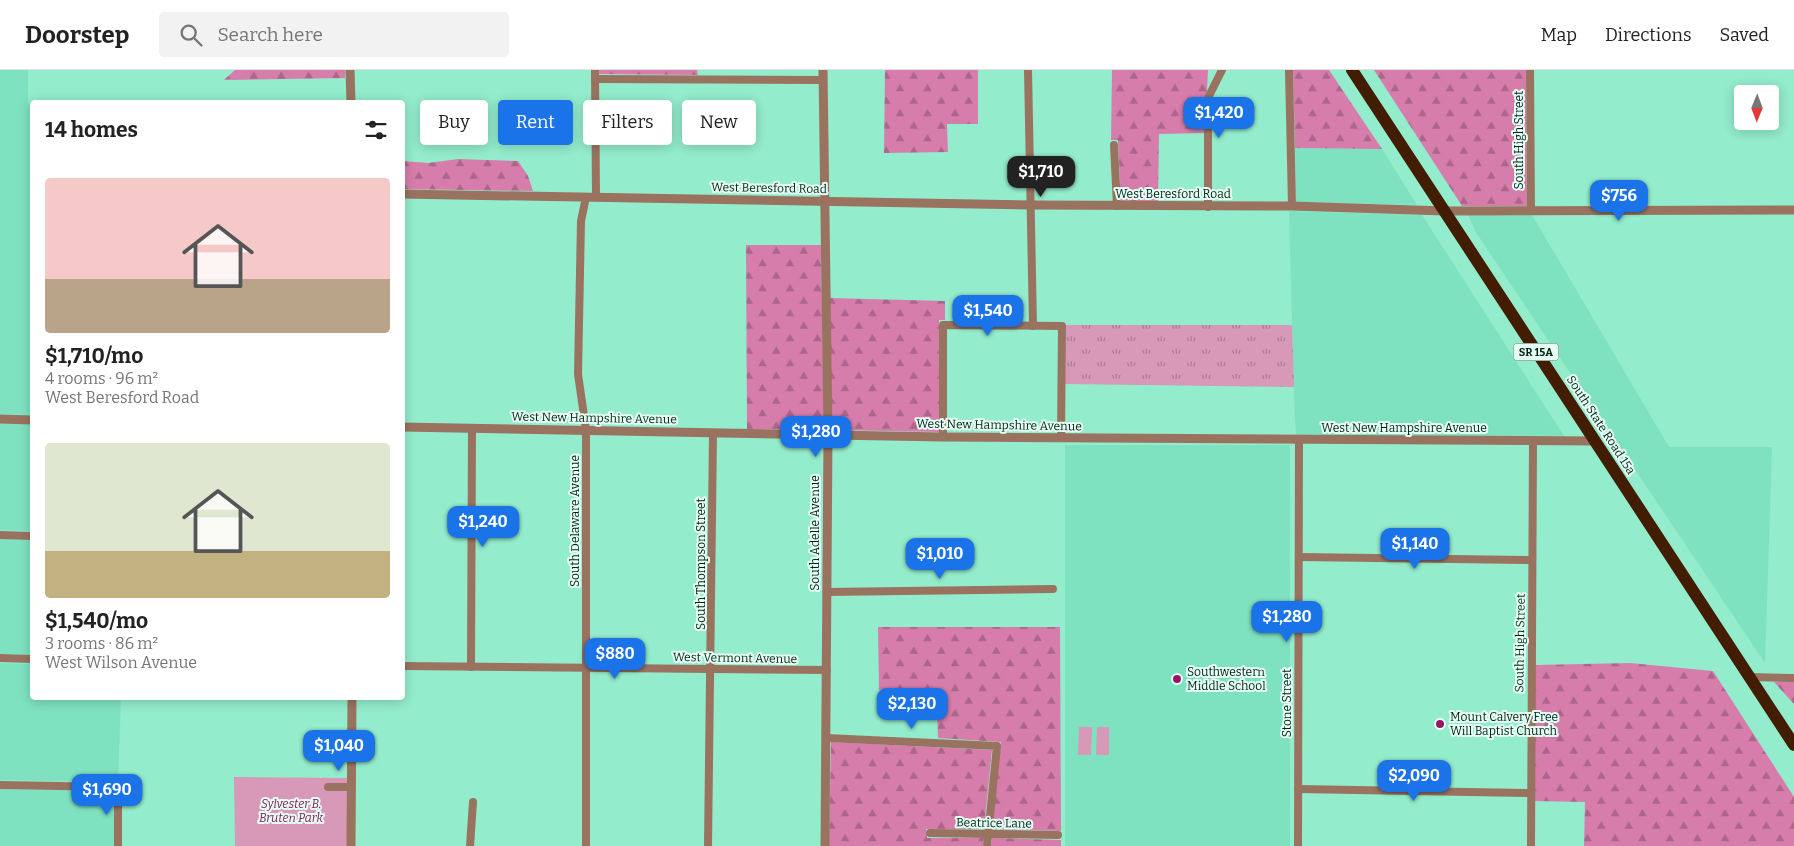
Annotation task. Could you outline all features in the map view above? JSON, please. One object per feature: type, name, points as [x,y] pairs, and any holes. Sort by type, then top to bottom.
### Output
[{"type":"highway","name":"South State Road 15a","points":[[1352,70],[1794,745]]},
{"type":"street","points":[[350,70],[351,100]]},
{"type":"street","name":"South Adelle Avenue","points":[[823,70],[828,435],[826,846]]},
{"type":"street","points":[[1028,70],[1033,326]]},
{"type":"street","points":[[1208,207],[1208,98],[1222,70]]},
{"type":"street","points":[[1290,70],[1292,206]]},
{"type":"street","name":"South High Street","points":[[1530,70],[1531,211]]},
{"type":"street","points":[[595,74],[823,80]]},
{"type":"street","name":"South Delaware Avenue","points":[[586,846],[586,430],[578,374],[581,221],[591,197],[595,74]]},
{"type":"street","points":[[1114,145],[1117,206]]},
{"type":"street","name":"West Beresford Road","points":[[405,194],[1030,205],[1292,206],[1444,211],[1794,210]]},
{"type":"street","points":[[942,437],[943,325],[1062,326],[1061,438]]},
{"type":"street","points":[[0,419],[30,420]]},
{"type":"street","name":"West New Hampshire Avenue","points":[[405,427],[942,437],[1595,441]]},
{"type":"street","points":[[471,667],[472,428]]},
{"type":"street","name":"South Thompson Street","points":[[708,846],[713,433]]},
{"type":"street","name":"Stone Street","points":[[1298,846],[1299,440]]},
{"type":"street","name":"South High Street","points":[[1531,846],[1533,441]]},
{"type":"street","points":[[0,535],[30,536]]},
{"type":"street","points":[[1299,557],[1532,560]]},
{"type":"street","points":[[828,592],[1053,589]]},
{"type":"street","points":[[0,658],[30,660]]},
{"type":"street","name":"West Vermont Avenue","points":[[405,666],[828,670]]},
{"type":"street","points":[[1750,677],[1794,678]]},
{"type":"street","points":[[351,846],[352,700]]},
{"type":"street","points":[[827,738],[997,746],[988,846]]},
{"type":"street","points":[[0,785],[118,786],[118,846]]},
{"type":"street","points":[[328,787],[351,788]]},
{"type":"street","points":[[1298,789],[1530,793]]},
{"type":"street","points":[[470,846],[473,802]]},
{"type":"street","name":"Beatrice Lane","points":[[930,833],[1058,835]]},
{"type":"shaded area","points":[[0,70],[28,70],[28,103],[30,104],[30,415],[0,414]]},
{"type":"shaded area","points":[[1295,148],[1382,149],[1417,205],[1296,202]]},
{"type":"shaded area","points":[[1289,211],[1422,215],[1564,436],[1296,435]]},
{"type":"shaded area","points":[[1468,215],[1532,215],[1669,447],[1772,447],[1765,663],[1477,234]]},
{"type":"shaded area","points":[[0,423],[30,424],[30,531],[0,530]]},
{"type":"shaded area","name":"Southwestern Middle School","points":[[1065,445],[1290,445],[1290,846],[1065,846]]},
{"type":"shaded area","points":[[0,539],[30,540],[30,655],[0,654]]},
{"type":"shaded area","points":[[0,663],[30,664],[30,700],[121,700],[118,782],[0,780]]},
{"type":"shaded area","points":[[0,789],[114,791],[114,846],[0,846]]},
{"type":"green space","points":[[235,70],[345,70],[345,78],[224,80]]},
{"type":"green space","points":[[599,70],[697,70],[698,75],[599,74]]},
{"type":"green space","points":[[885,70],[978,70],[978,124],[947,124],[948,152],[884,153]]},
{"type":"green space","points":[[1112,70],[1208,70],[1207,91],[1204,98],[1204,133],[1159,134],[1158,202],[1121,201],[1118,140],[1111,140]]},
{"type":"green space","points":[[1293,70],[1329,70],[1382,149],[1295,148]]},
{"type":"green space","points":[[1374,70],[1526,70],[1527,206],[1462,206]]},
{"type":"green space","points":[[458,159],[518,161],[528,176],[533,191],[405,189],[405,161],[428,163]]},
{"type":"green space","points":[[746,245],[821,245],[824,430],[747,429]]},
{"type":"green space","points":[[829,298],[945,301],[945,320],[939,320],[939,432],[832,430]]},
{"type":"green space","points":[[1066,325],[1292,325],[1294,387],[1065,384]]},
{"type":"green space","points":[[878,627],[1060,627],[1061,831],[992,829],[1001,742],[938,738],[936,688],[879,690]]},
{"type":"green space","points":[[1630,663],[1713,671],[1794,797],[1794,846],[1584,846],[1585,802],[1534,801],[1535,665]]},
{"type":"green space","points":[[1774,682],[1794,682],[1794,704]]},
{"type":"green space","points":[[1079,727],[1092,727],[1091,755],[1078,755]]},
{"type":"green space","points":[[1097,727],[1109,727],[1109,755],[1096,755]]},
{"type":"green space","points":[[831,742],[992,750],[984,829],[926,829],[927,838],[984,838],[983,846],[829,846]]},
{"type":"green space","name":"Sylvester B. Bruten Park","points":[[234,777],[348,778],[347,846],[235,846]]},
{"type":"green space","points":[[992,838],[1061,840],[1061,846],[991,846]]},
{"type":"place","name":"Southwestern Middle School","points":[[1177,679]]},
{"type":"place","name":"Mount Calvery Free Will Baptist Church","points":[[1440,724]]}]
